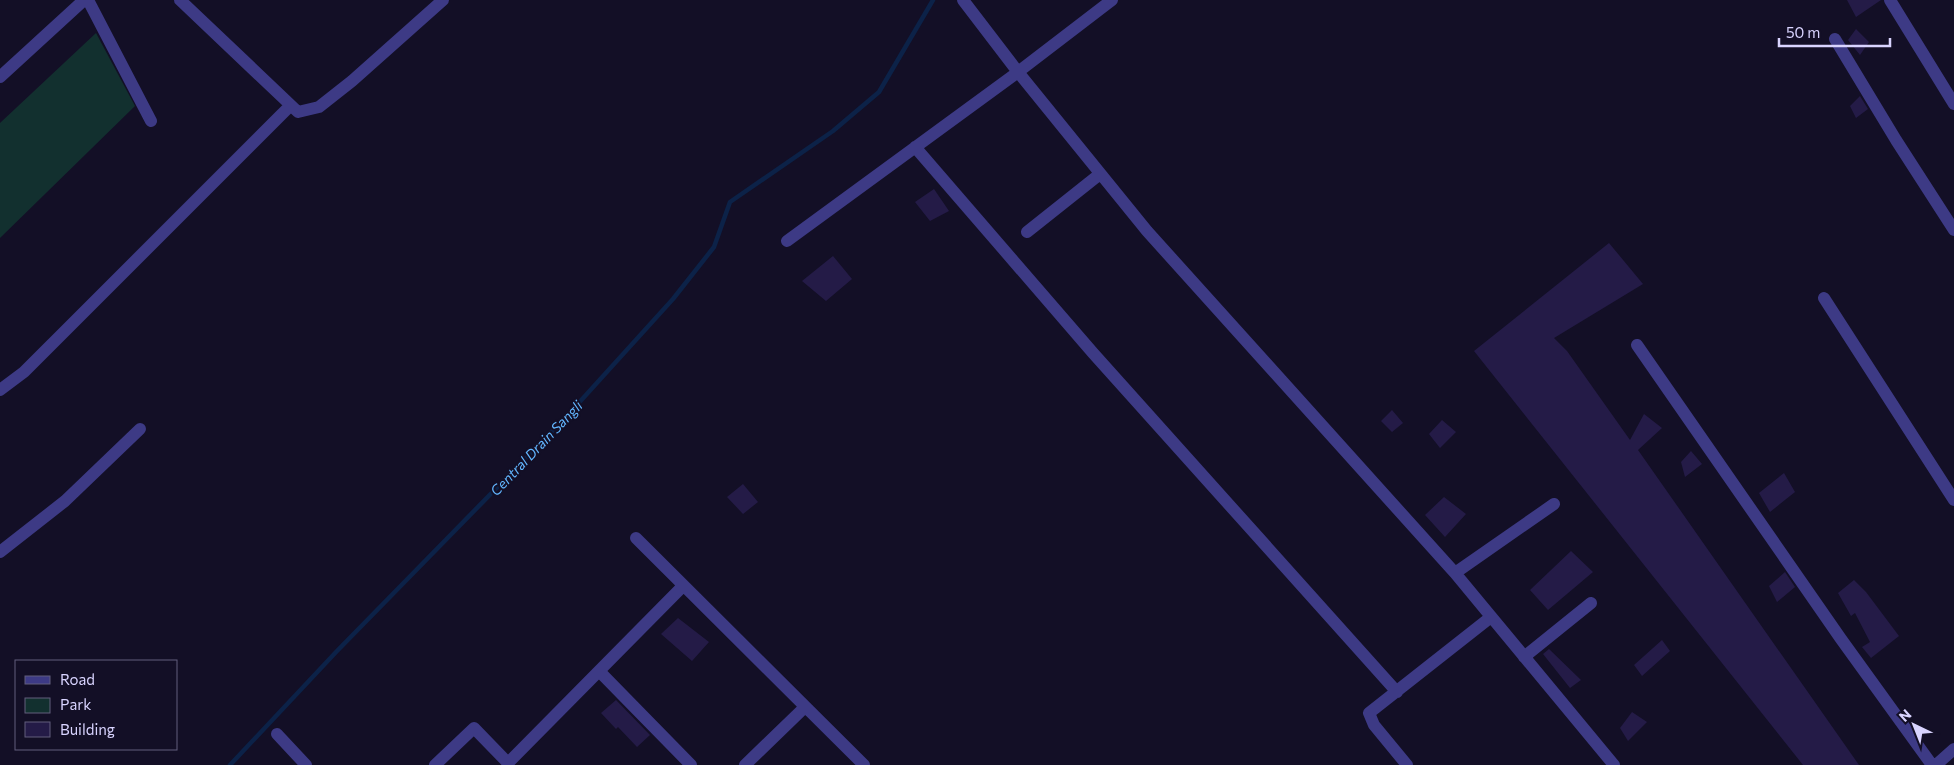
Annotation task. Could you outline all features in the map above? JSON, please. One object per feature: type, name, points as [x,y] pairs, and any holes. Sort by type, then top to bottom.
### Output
[{"type":"street","points":[[0,77],[86,0],[151,121]]},
{"type":"street","points":[[180,0],[298,112],[319,107],[352,81],[443,0]]},
{"type":"street","points":[[963,0],[1018,72],[1146,231],[1455,574],[1614,765]]},
{"type":"street","points":[[787,241],[1018,72],[1112,0]]},
{"type":"street","points":[[1890,0],[1954,104]]},
{"type":"street","points":[[1835,39],[1896,140],[1954,230]]},
{"type":"street","points":[[0,390],[24,372],[290,106]]},
{"type":"street","points":[[914,147],[1093,353],[1396,692]]},
{"type":"street","points":[[1027,232],[1100,174]]},
{"type":"street","points":[[1824,298],[1954,500]]},
{"type":"street","points":[[1638,345],[1841,639],[1932,765]]},
{"type":"street","points":[[0,552],[65,501],[140,429]]},
{"type":"street","points":[[1455,574],[1554,504]]},
{"type":"street","points":[[636,538],[864,765]]},
{"type":"street","points":[[435,765],[474,728],[509,764],[683,586]]},
{"type":"street","points":[[1524,657],[1591,603]]},
{"type":"street","points":[[1407,765],[1374,725],[1369,713],[1491,616]]},
{"type":"street","points":[[599,671],[691,765]]},
{"type":"street","points":[[745,765],[805,707]]},
{"type":"street","points":[[277,734],[306,765]]},
{"type":"street","points":[[1936,765],[1954,749]]},
{"type":"green space","points":[[96,33],[135,106],[0,238],[0,123]]},
{"type":"building","points":[[1847,0],[1881,0],[1856,17]]},
{"type":"building","points":[[1856,29],[1869,42],[1860,55],[1848,40]]},
{"type":"building","points":[[1860,96],[1868,109],[1856,118],[1850,106]]},
{"type":"building","points":[[934,189],[949,211],[930,221],[915,202]]},
{"type":"building","points":[[1609,243],[1643,284],[1554,338],[1567,351],[1630,440],[1644,414],[1662,428],[1638,450],[1859,765],[1803,765],[1474,351]]},
{"type":"building","points":[[833,256],[852,279],[826,301],[802,281]]},
{"type":"building","points":[[1392,410],[1403,423],[1392,432],[1381,421]]},
{"type":"building","points":[[1442,420],[1456,432],[1440,448],[1429,434]]},
{"type":"building","points":[[1691,451],[1702,464],[1685,477],[1681,462]]},
{"type":"building","points":[[1784,473],[1795,492],[1770,512],[1759,493]]},
{"type":"building","points":[[743,484],[758,502],[743,514],[727,497]]},
{"type":"building","points":[[1444,497],[1466,514],[1445,537],[1425,515]]},
{"type":"building","points":[[1571,551],[1593,572],[1548,610],[1530,590]]},
{"type":"building","points":[[1785,572],[1795,587],[1777,602],[1769,586]]},
{"type":"building","points":[[1854,580],[1866,592],[1899,636],[1871,658],[1862,647],[1870,642],[1855,613],[1851,616],[1838,593]]},
{"type":"building","points":[[678,618],[709,642],[692,661],[661,634]]},
{"type":"building","points":[[1662,640],[1670,651],[1642,676],[1634,665]]},
{"type":"building","points":[[1549,649],[1581,680],[1570,688],[1543,654]]},
{"type":"building","points":[[616,700],[650,735],[637,747],[601,713]]},
{"type":"building","points":[[1632,712],[1647,722],[1628,741],[1620,728]]},
{"type":"waterway","name":"Central Drain Sangli","points":[[230,765],[337,651],[566,417],[673,299],[714,247],[730,202],[833,131],[879,92],[933,0]]}]
